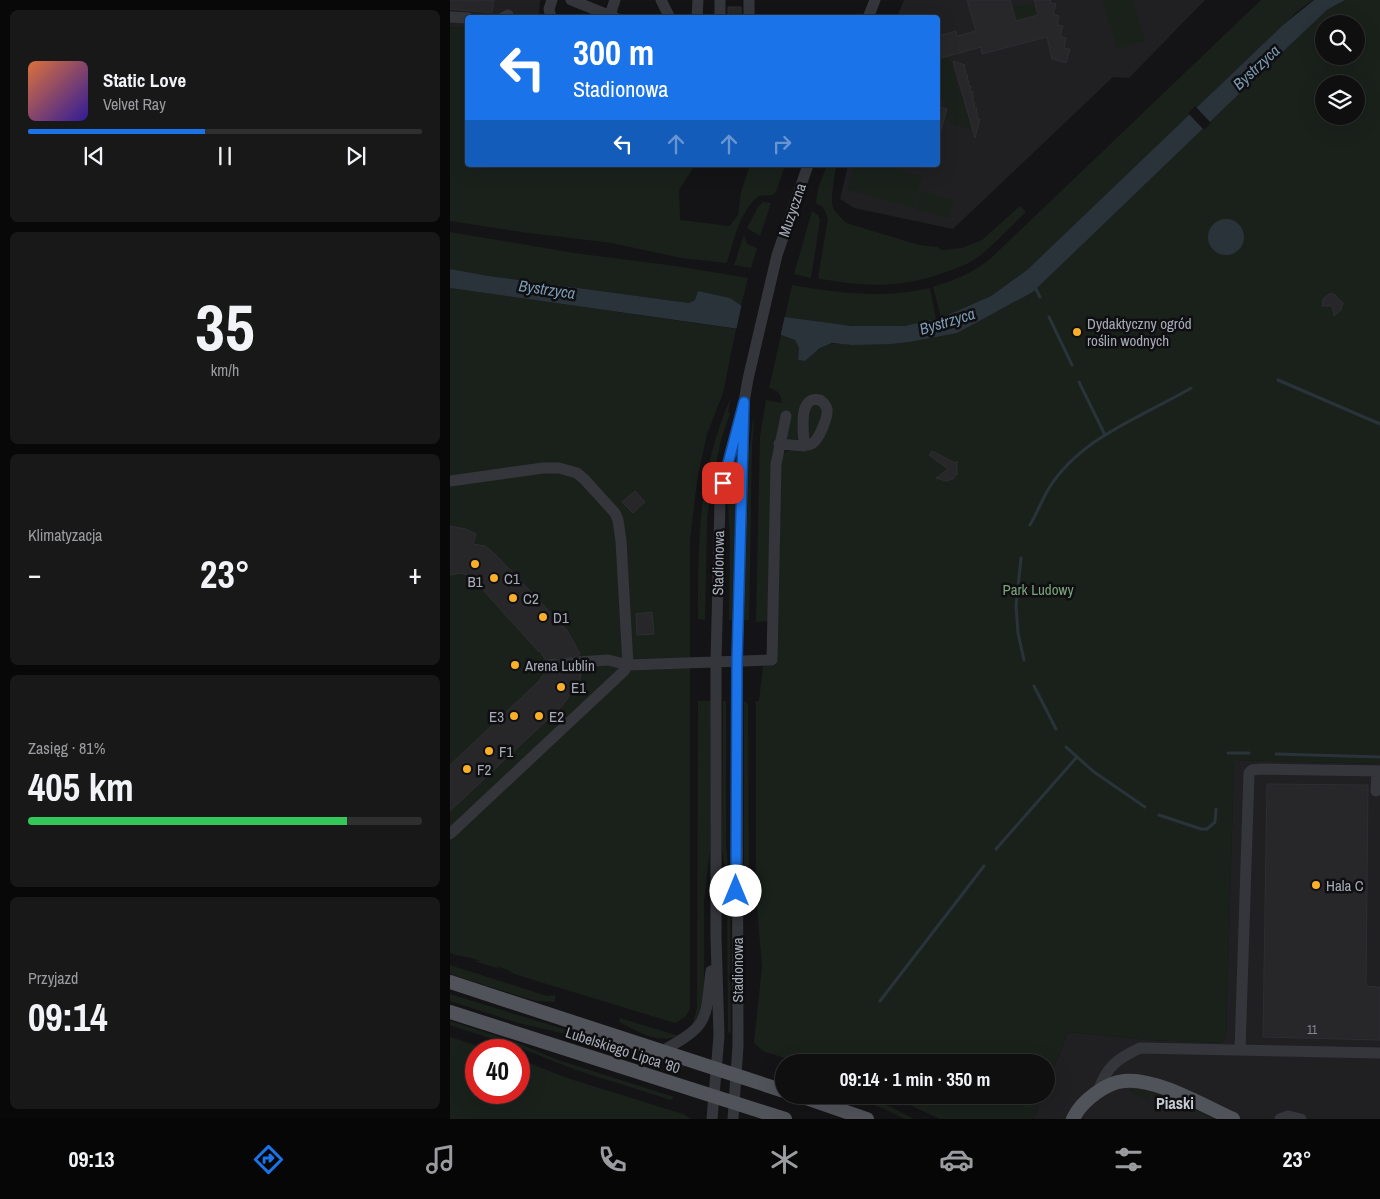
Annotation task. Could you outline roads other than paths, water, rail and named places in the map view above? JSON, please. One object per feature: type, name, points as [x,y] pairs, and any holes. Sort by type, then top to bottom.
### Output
[{"type":"main road","name":"Lubelskiego Lipca '80","points":[[450,982],[775,1087]]},
{"type":"main road","name":"Lubelskiego Lipca '80","points":[[450,1012],[785,1119]]},
{"type":"main road","points":[[1073,1119],[1081,1106],[1098,1091],[1111,1084],[1124,1081],[1151,1084],[1233,1119]]},
{"type":"main road","points":[[823,1104],[867,1119]]},
{"type":"street","points":[[550,15],[549,9],[552,0]]},
{"type":"street","points":[[572,0],[607,15]]},
{"type":"street","points":[[612,15],[615,0]]},
{"type":"street","points":[[661,0],[668,15]]},
{"type":"street","points":[[697,15],[698,0]]},
{"type":"street","points":[[720,0],[720,15]]},
{"type":"street","points":[[749,0],[750,15]]},
{"type":"street","points":[[869,15],[876,0]]},
{"type":"street","points":[[450,17],[465,18]]},
{"type":"street","name":"Muzyczna","points":[[748,379],[777,254],[807,167]]},
{"type":"street","name":"Stadionowa","points":[[712,1119],[719,1036],[716,937],[716,661],[720,501],[748,379]]},
{"type":"street","name":"Stadionowa","points":[[733,1119],[738,1046],[737,661],[744,402]]},
{"type":"street","points":[[579,662],[608,660],[628,665],[772,660],[776,464],[786,416]]},
{"type":"street","points":[[779,444],[804,446]]},
{"type":"street","points":[[450,481],[543,468],[559,468],[577,473],[585,480],[615,513],[618,520],[621,541],[628,665],[624,671],[450,834]]},
{"type":"street","points":[[1240,1050],[1248,779],[1250,773],[1252,770],[1261,769],[1378,771],[1376,791]]},
{"type":"street","name":"Stadionowa","points":[[664,1050],[695,1030],[705,1016],[716,937]]},
{"type":"street","points":[[1098,1091],[1104,1075],[1117,1060],[1140,1048],[1380,1053]]},
{"type":"street","points":[[1280,1119],[1288,1116],[1301,1119]]},
{"type":"water","name":"Bystrzyca","points":[[1314,0],[1345,0],[1322,15],[1315,15],[1315,22],[1033,292],[957,333],[890,344],[852,345],[832,343],[820,348],[805,361],[798,360],[799,348],[795,340],[781,335],[450,288],[450,269],[689,303],[695,300],[698,291],[730,298],[742,306],[785,317],[852,326],[904,326],[941,318],[991,296],[1027,270],[1283,25]]},
{"type":"water","points":[[1226,219],[1233,220],[1239,224],[1243,230],[1243,244],[1239,250],[1233,254],[1226,255],[1219,254],[1213,250],[1209,244],[1208,237],[1209,230],[1213,224],[1219,220]]},
{"type":"waterway","points":[[1035,287],[1040,297]]},
{"type":"waterway","points":[[1049,317],[1072,365]]},
{"type":"waterway","points":[[1278,380],[1380,424]]},
{"type":"waterway","points":[[1079,382],[1105,435]]},
{"type":"waterway","points":[[1030,525],[1049,488],[1062,470],[1078,455],[1114,430],[1191,388]]},
{"type":"waterway","points":[[1021,558],[1016,606],[1018,633],[1024,660]]},
{"type":"waterway","points":[[1034,686],[1056,729]]},
{"type":"waterway","points":[[1066,747],[1094,772],[1145,807]]},
{"type":"waterway","points":[[1228,753],[1249,753]]},
{"type":"waterway","points":[[1276,754],[1380,757]]},
{"type":"waterway","points":[[996,849],[1076,758]]},
{"type":"waterway","points":[[1159,815],[1201,829],[1207,829],[1215,822],[1216,809]]},
{"type":"waterway","points":[[880,1001],[984,866]]},
{"type":"tunnel","points":[[546,665],[579,662]]},
{"type":"place","name":"Dydaktyczny ogród roślin wodnych","points":[[1077,332]]},
{"type":"place","name":"B1","points":[[475,564]]},
{"type":"place","name":"C1","points":[[494,578]]},
{"type":"place","name":"C2","points":[[513,598]]},
{"type":"place","name":"D1","points":[[543,617]]},
{"type":"place","name":"Arena Lublin","points":[[515,665]]},
{"type":"place","name":"E1","points":[[561,687]]},
{"type":"place","name":"E3","points":[[514,716]]},
{"type":"place","name":"E2","points":[[539,716]]},
{"type":"place","name":"F1","points":[[489,751]]},
{"type":"place","name":"F2","points":[[467,769]]},
{"type":"place","name":"Hala C","points":[[1316,885]]},
{"type":"district","name":"Piaski","points":[[1175,1103]]},
{"type":"park label","name":"Park Ludowy","points":[[1038,589]]}]
